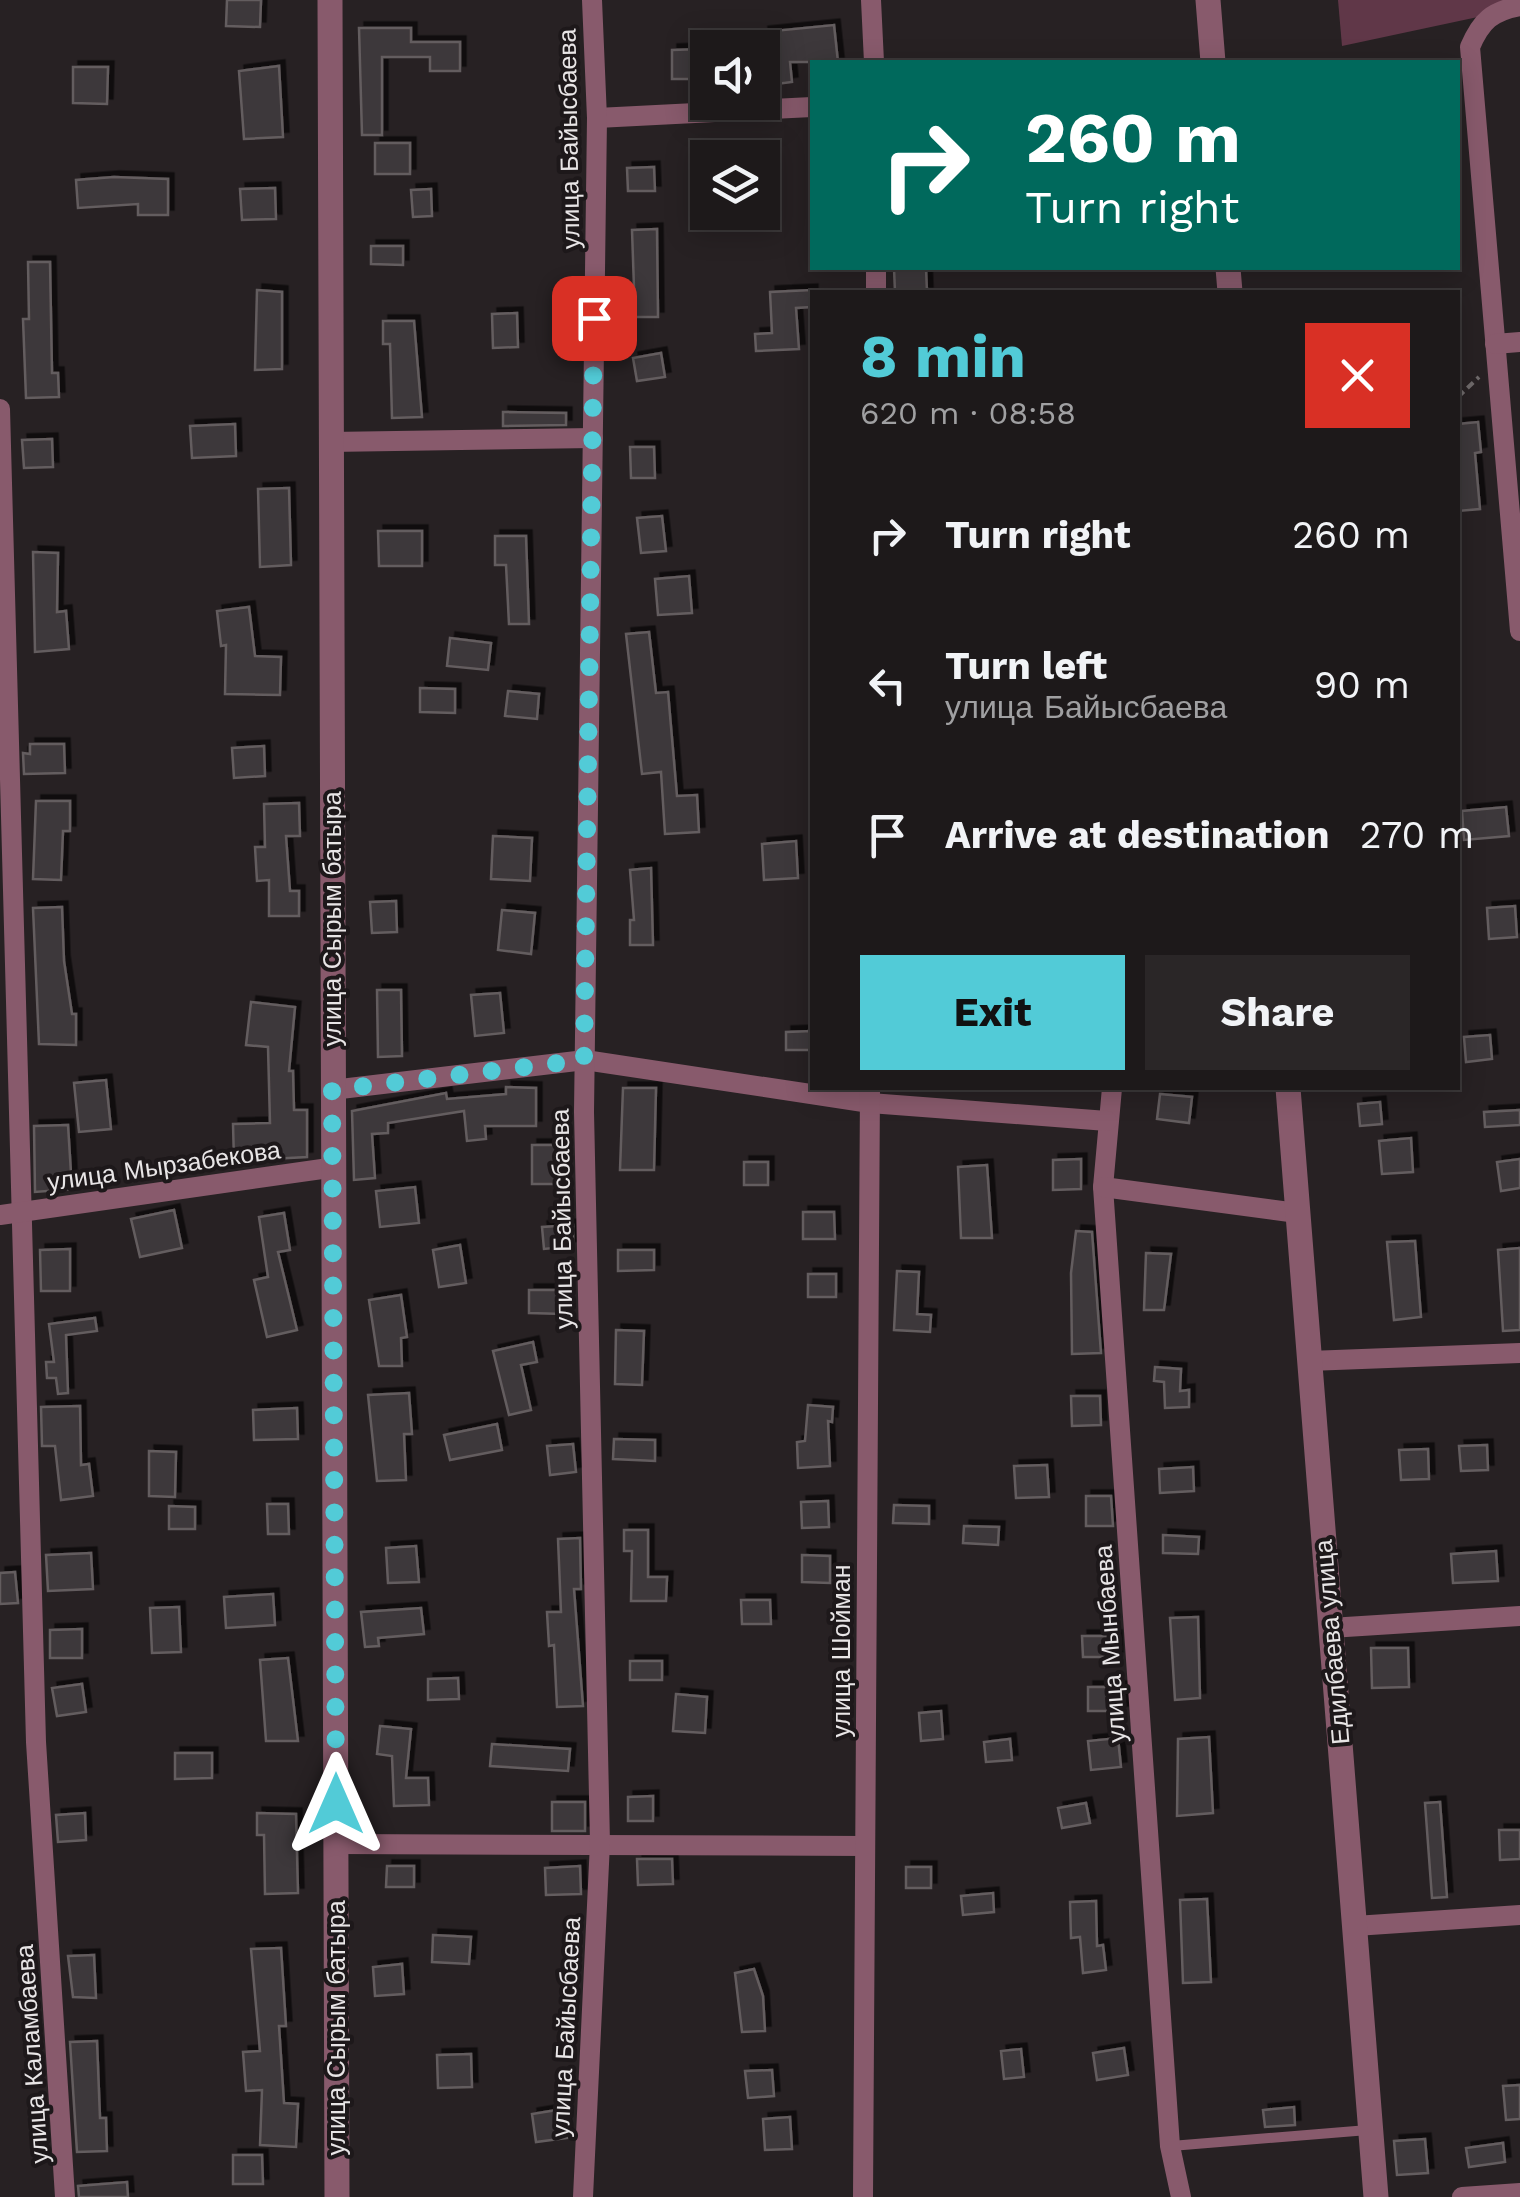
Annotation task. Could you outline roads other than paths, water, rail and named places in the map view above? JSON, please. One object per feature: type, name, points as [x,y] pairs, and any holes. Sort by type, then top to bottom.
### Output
[{"type":"street","name":"улица Сырым батыра","points":[[330,0],[337,2197]]},
{"type":"street","name":"улица Байысбаева","points":[[583,2197],[600,1844],[584,1060],[597,118],[592,0]]},
{"type":"street","points":[[871,0],[874,60]]},
{"type":"street","points":[[1208,0],[1212,60]]},
{"type":"street","points":[[1520,6],[1497,10],[1478,26],[1470,47],[1520,631]]},
{"type":"street","points":[[597,118],[810,107]]},
{"type":"street","points":[[1496,352],[1520,342]]},
{"type":"street","name":"улица Каламбаева","points":[[0,409],[10,1214],[36,1742],[65,2197]]},
{"type":"street","points":[[330,442],[593,438]]},
{"type":"street","points":[[332,1090],[584,1060],[870,1098],[1108,1120]]},
{"type":"street","name":"улица Мынбаева","points":[[1112,1090],[1103,1187],[1170,2146],[1181,2197]]},
{"type":"street","name":"Едилбаева улица","points":[[1288,1090],[1376,2197]]},
{"type":"street","name":"улица Шойман","points":[[863,2197],[870,1098]]},
{"type":"street","name":"улица Мырзабекова","points":[[10,1214],[336,1166]]},
{"type":"street","points":[[1103,1187],[1297,1213]]},
{"type":"street","points":[[1309,1361],[1520,1353]]},
{"type":"street","points":[[1330,1628],[1520,1616]]},
{"type":"street","points":[[336,1844],[865,1846]]},
{"type":"street","points":[[1354,1926],[1520,1915]]},
{"type":"street","points":[[1462,2197],[1520,2192]]},
{"type":"lane","points":[[1170,2146],[1371,2130]]}]
